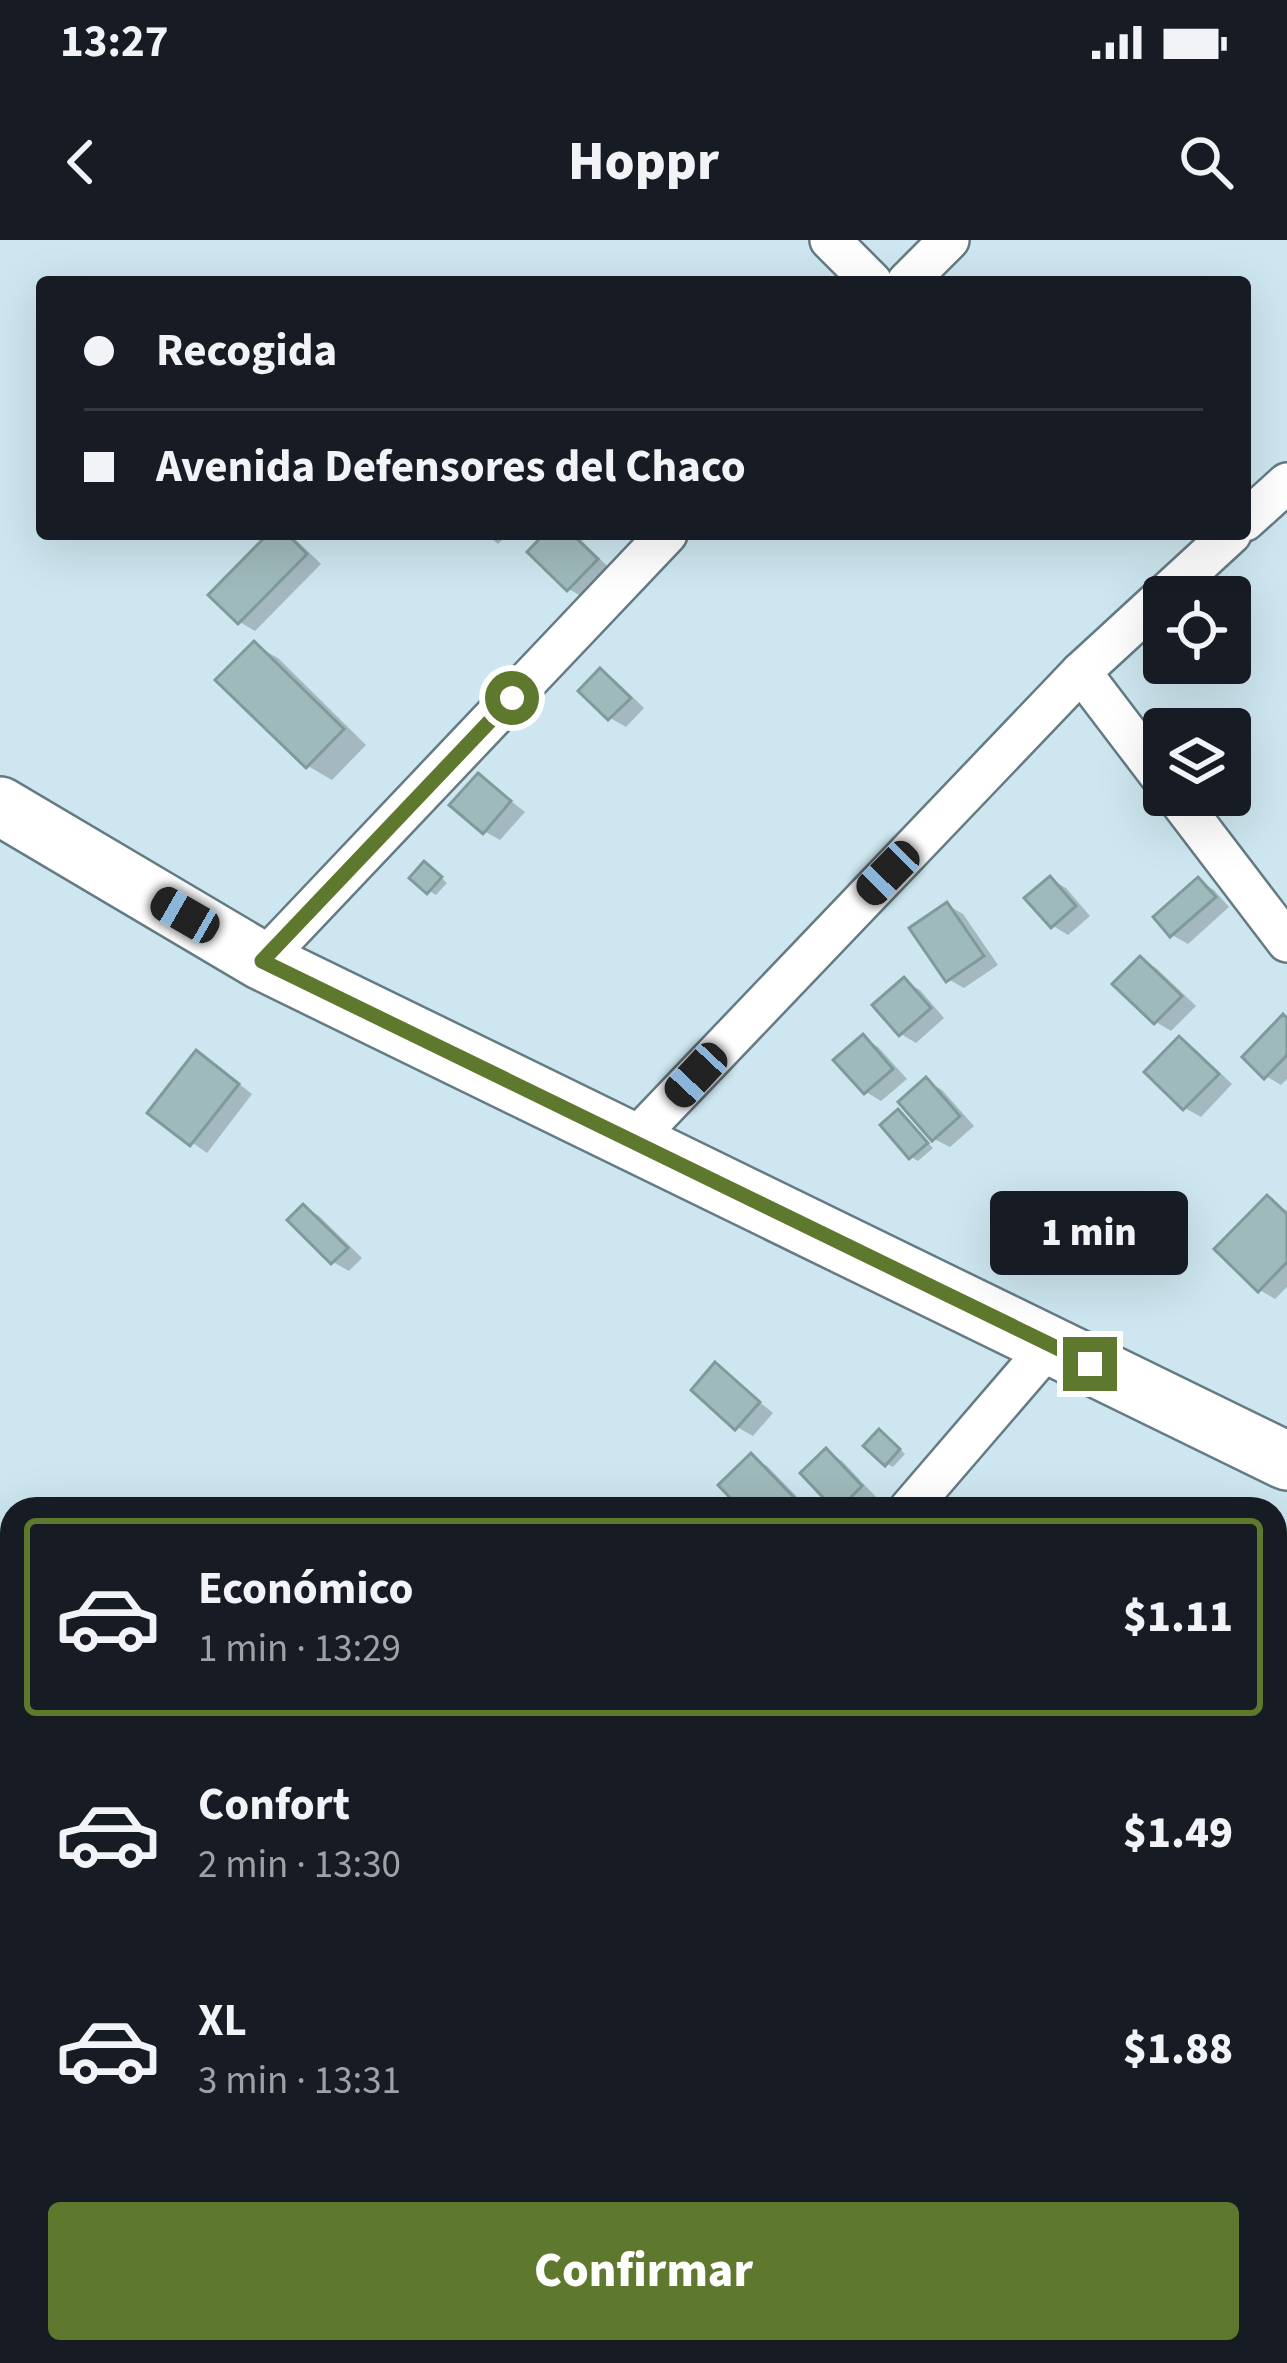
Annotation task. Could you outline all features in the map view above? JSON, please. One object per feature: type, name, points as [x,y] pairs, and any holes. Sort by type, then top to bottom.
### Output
[{"type":"main road","points":[[0,806],[262,961],[1287,1460]]},
{"type":"street","points":[[830,240],[866,276]]},
{"type":"street","points":[[914,276],[949,240]]},
{"type":"street","points":[[1251,516],[1287,483]]},
{"type":"street","points":[[262,961],[662,540]]},
{"type":"street","points":[[632,1142],[1081,672],[1224,540]]},
{"type":"street","points":[[1081,672],[1143,753]]},
{"type":"street","points":[[1191,816],[1287,941]]},
{"type":"street","points":[[919,1497],[1051,1345]]},
{"type":"building","points":[[262,540],[293,540],[307,554],[238,624],[208,595]]},
{"type":"building","points":[[538,540],[578,540],[598,559],[567,591],[527,552]]},
{"type":"building","points":[[254,641],[344,729],[306,768],[215,680]]},
{"type":"building","points":[[600,668],[631,698],[608,720],[578,691]]},
{"type":"building","points":[[478,773],[511,801],[483,834],[449,805]]},
{"type":"building","points":[[424,861],[442,877],[427,894],[409,878]]},
{"type":"building","points":[[1050,876],[1076,906],[1051,928],[1024,898]]},
{"type":"building","points":[[1198,877],[1216,897],[1170,937],[1153,917]]},
{"type":"building","points":[[947,902],[984,956],[946,982],[909,928]]},
{"type":"building","points":[[1140,956],[1182,996],[1154,1024],[1112,984]]},
{"type":"building","points":[[904,977],[931,1008],[899,1036],[872,1005]]},
{"type":"building","points":[[1283,1014],[1287,1055],[1264,1079],[1242,1057]]},
{"type":"building","points":[[863,1034],[893,1069],[864,1094],[833,1060]]},
{"type":"building","points":[[1179,1036],[1219,1074],[1183,1110],[1144,1072]]},
{"type":"building","points":[[196,1050],[239,1084],[190,1146],[147,1113]]},
{"type":"building","points":[[926,1077],[960,1116],[932,1141],[898,1102]]},
{"type":"building","points":[[898,1109],[928,1143],[909,1159],[880,1125]]},
{"type":"building","points":[[1267,1195],[1287,1214],[1287,1262],[1258,1292],[1214,1249]]},
{"type":"building","points":[[303,1204],[348,1248],[331,1264],[287,1220]]},
{"type":"building","points":[[715,1362],[760,1402],[735,1430],[691,1390]]},
{"type":"building","points":[[879,1429],[900,1449],[885,1466],[863,1446]]},
{"type":"building","points":[[826,1448],[862,1486],[851,1497],[823,1497],[800,1473]]},
{"type":"building","points":[[751,1453],[793,1497],[730,1497],[718,1485]]},
{"type":"route","points":[[512,698],[262,961],[1090,1364]]}]
